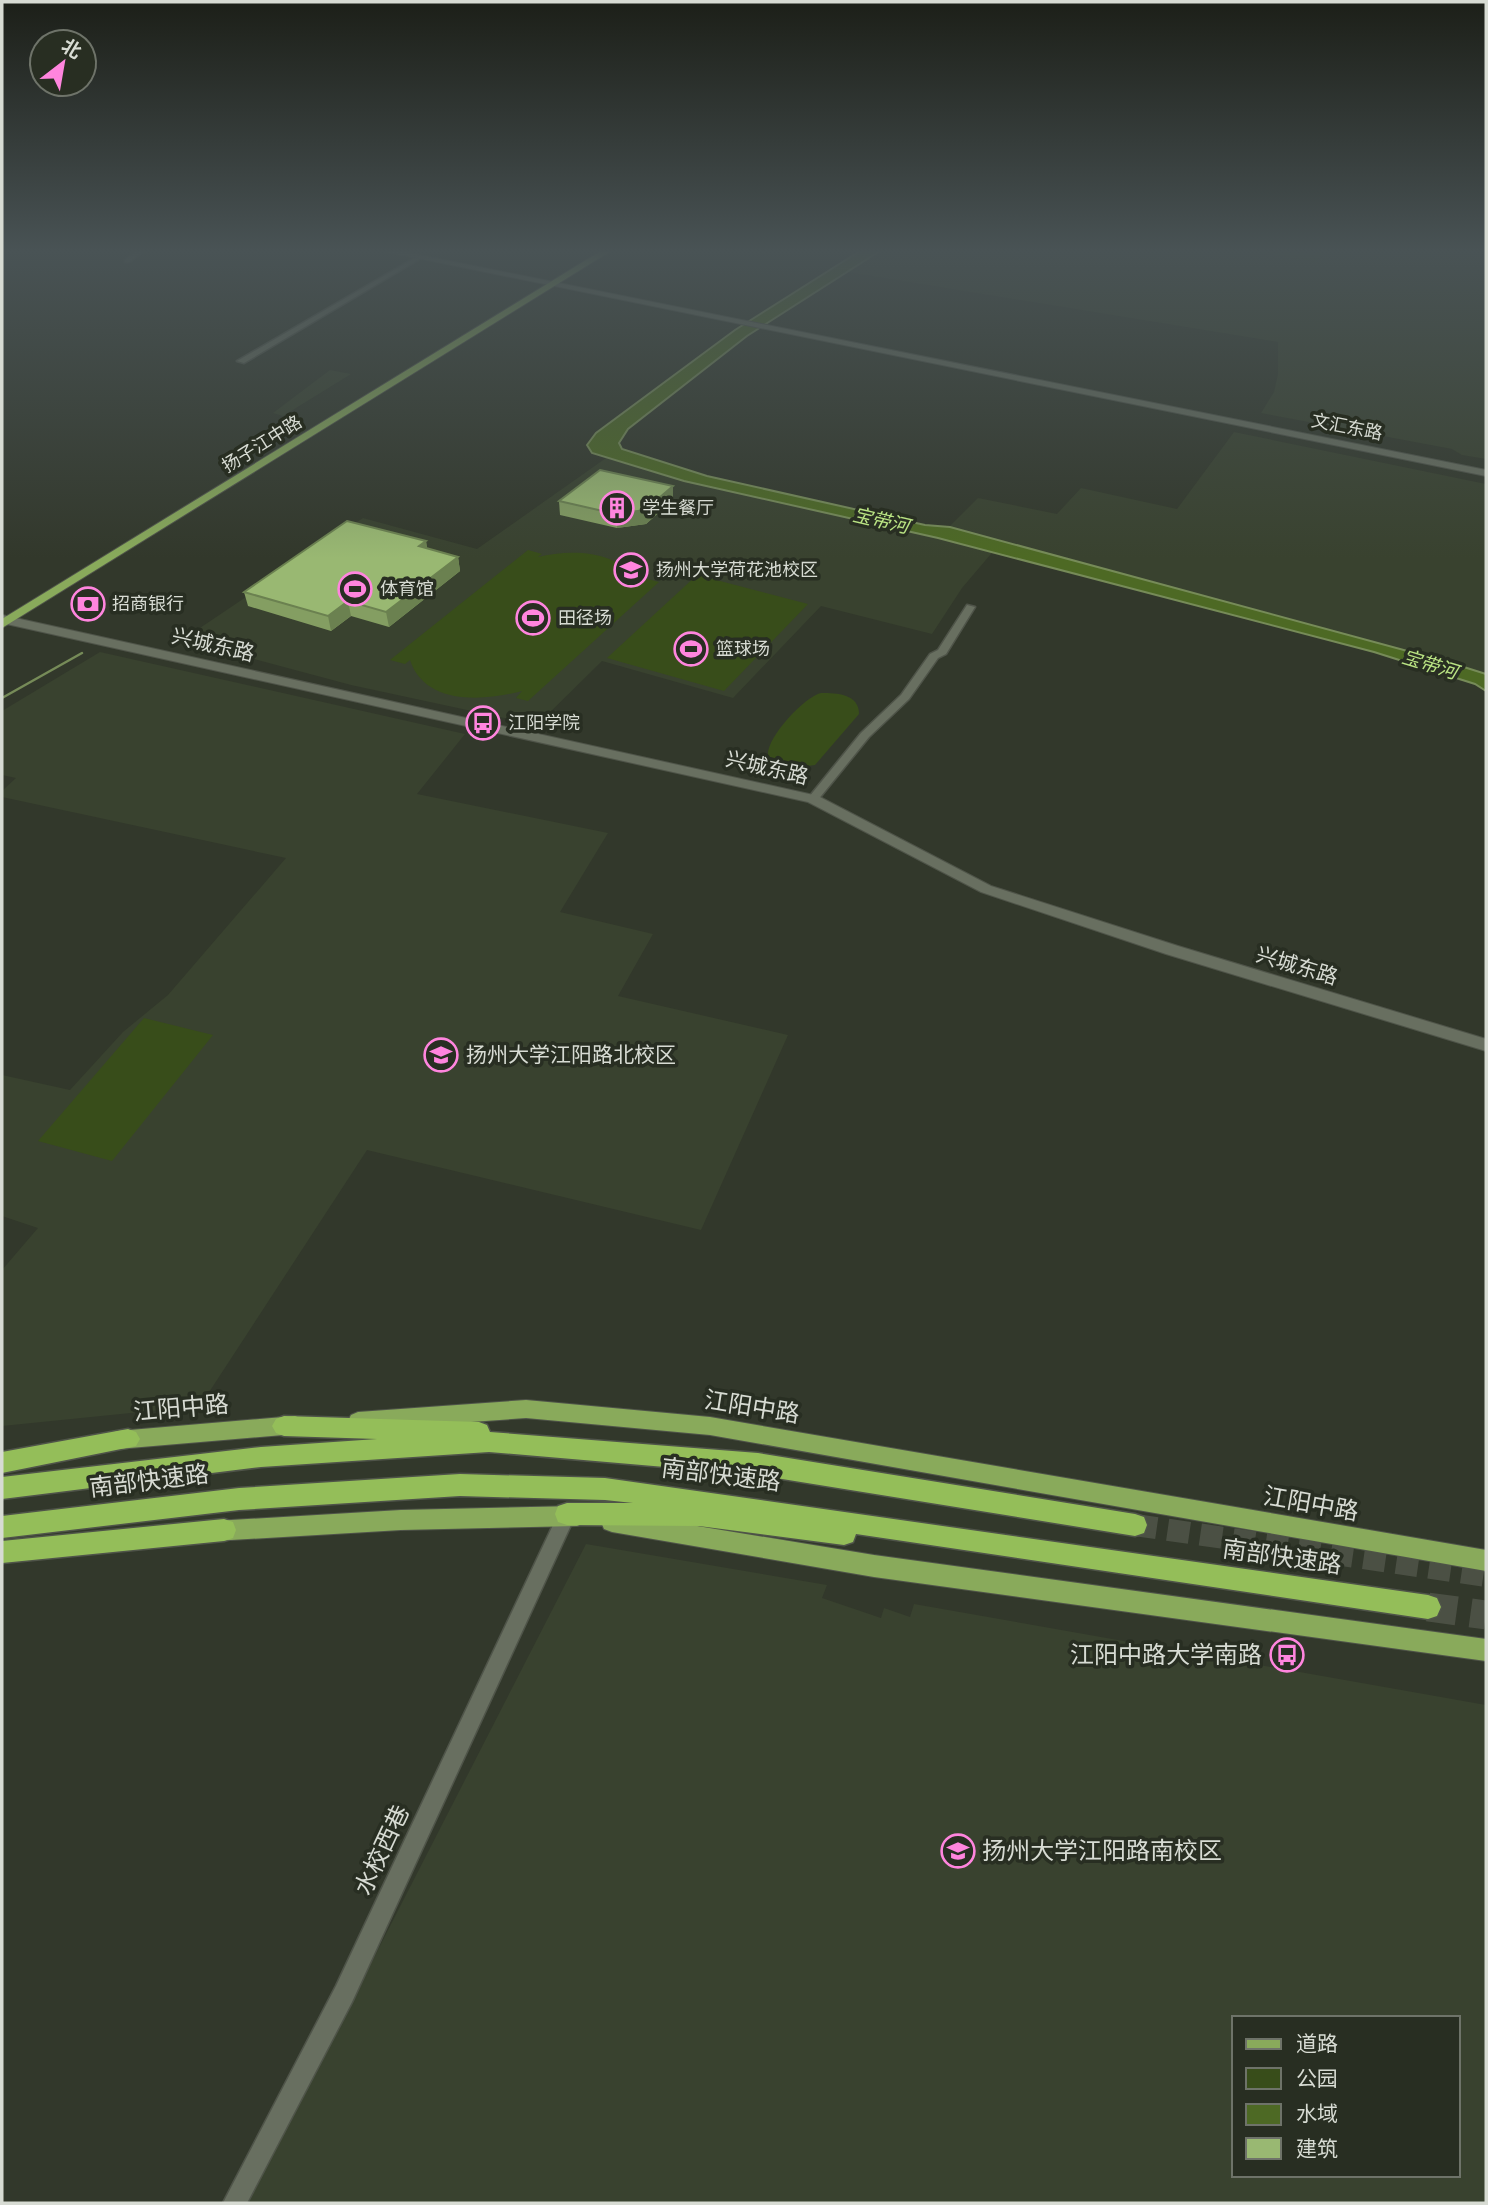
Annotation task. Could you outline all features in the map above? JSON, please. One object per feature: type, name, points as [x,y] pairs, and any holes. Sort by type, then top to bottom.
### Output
[{"type":"highway","points":[[284,1426],[478,1432],[670,1444],[758,1464]]},
{"type":"highway","points":[[2,1463],[128,1439]]},
{"type":"highway","name":"南部快速路","points":[[2,1488],[261,1457],[489,1442],[758,1464],[1135,1525]]},
{"type":"highway","name":"南部快速路","points":[[2,1527],[239,1499],[460,1485],[605,1489],[1428,1607]]},
{"type":"highway","points":[[566,1514],[699,1514],[1008,1556],[1092,1557]]},
{"type":"highway","points":[[2,1554],[223,1530]]},
{"type":"main road","name":"扬子江中路","points":[[3,617],[439,352]]},
{"type":"main road","name":"文汇东路","points":[[898,352],[1486,473]]},
{"type":"main road","name":"文汇东路","points":[[902,352],[1486,468]]},
{"type":"main road","name":"兴城东路","points":[[3,617],[813,799],[986,889],[1172,950],[1486,1045]]},
{"type":"main road","name":"江阳中路","points":[[2,1452],[284,1426],[526,1409],[710,1426],[1486,1561]]},
{"type":"main road","points":[[223,1530],[566,1514],[874,1566],[1486,1650]]},
{"type":"street","points":[[241,361],[257,352]]},
{"type":"street","points":[[813,799],[865,735],[905,698],[934,656],[942,652],[970,607]]},
{"type":"street","name":"水校西巷","points":[[236,2203],[344,1994],[566,1514]]},
{"type":"shaded area","points":[[1278,352],[1486,352],[1486,459],[1462,455],[1452,449],[1261,413],[1274,392],[1278,374]]},
{"type":"shaded area","points":[[330,370],[351,374],[283,416],[273,413]]},
{"type":"shaded area","name":"扬州大学荷花池校区","points":[[1234,432],[1486,484],[1486,674],[1002,541],[962,588],[932,634],[821,606],[733,698],[602,661],[537,725],[351,685],[191,642],[188,636],[363,518],[477,549],[606,458],[684,481],[938,538],[978,498],[1057,514],[1081,488],[1177,509]]},
{"type":"shaded area","name":"扬州大学江阳路北校区","points":[[100,652],[465,734],[417,794],[608,833],[560,912],[653,934],[618,996],[788,1035],[701,1230],[367,1150],[200,1406],[2,1426],[2,1270],[38,1228],[2,1216],[2,1075],[70,1090],[123,1032],[168,995],[286,858],[2,797],[2,791],[16,778],[2,775],[2,711]]},
{"type":"shaded area","name":"扬州大学江阳路南校区","points":[[586,1544],[827,1585],[822,1598],[881,1618],[884,1608],[910,1617],[914,1604],[1486,1705],[1486,2203],[248,2203]]},
{"type":"green space","name":"田径场","points":[[528,550],[542,554],[538,557],[579,553],[607,558],[630,572],[638,583],[644,578],[659,582],[528,701],[516,698],[522,691],[474,698],[442,693],[429,686],[418,675],[410,660],[405,664],[390,660]]},
{"type":"green space","points":[[697,575],[808,604],[724,691],[607,658]]},
{"type":"green space","points":[[821,693],[846,696],[855,702],[859,714],[815,765],[793,768],[768,756],[773,740],[787,720],[805,702]]},
{"type":"green space","points":[[144,1018],[213,1035],[112,1161],[38,1141]]},
{"type":"water","name":"宝带河","points":[[705,352],[727,352],[628,429],[619,443],[622,449],[707,476],[925,525],[950,527],[1448,662],[1486,674],[1486,691],[1475,684],[1374,652],[938,538],[684,481],[592,453],[587,445],[596,433]]},
{"type":"building","points":[[600,470],[673,486],[645,510],[616,514],[559,501]]},
{"type":"building","name":"体育馆","points":[[347,521],[426,541],[419,546],[458,557],[386,612],[348,601],[328,616],[244,592]]},
{"type":"waterway","points":[[2,698],[82,653]]},
{"type":"tunnel","points":[[1135,1525],[1486,1576]]},
{"type":"tunnel","points":[[1428,1607],[1486,1615]]},
{"type":"place","name":"学生餐厅","points":[[617,508]]},
{"type":"place","name":"扬州大学荷花池校区","points":[[631,570]]},
{"type":"place","name":"体育馆","points":[[355,589]]},
{"type":"place","name":"招商银行","points":[[88,604]]},
{"type":"place","name":"田径场","points":[[533,618]]},
{"type":"place","name":"篮球场","points":[[691,649]]},
{"type":"place","name":"江阳学院","points":[[483,723]]},
{"type":"place","name":"扬州大学江阳路北校区","points":[[441,1055]]},
{"type":"place","name":"江阳中路大学南路","points":[[1287,1655]]},
{"type":"place","name":"扬州大学江阳路南校区","points":[[958,1851]]}]
